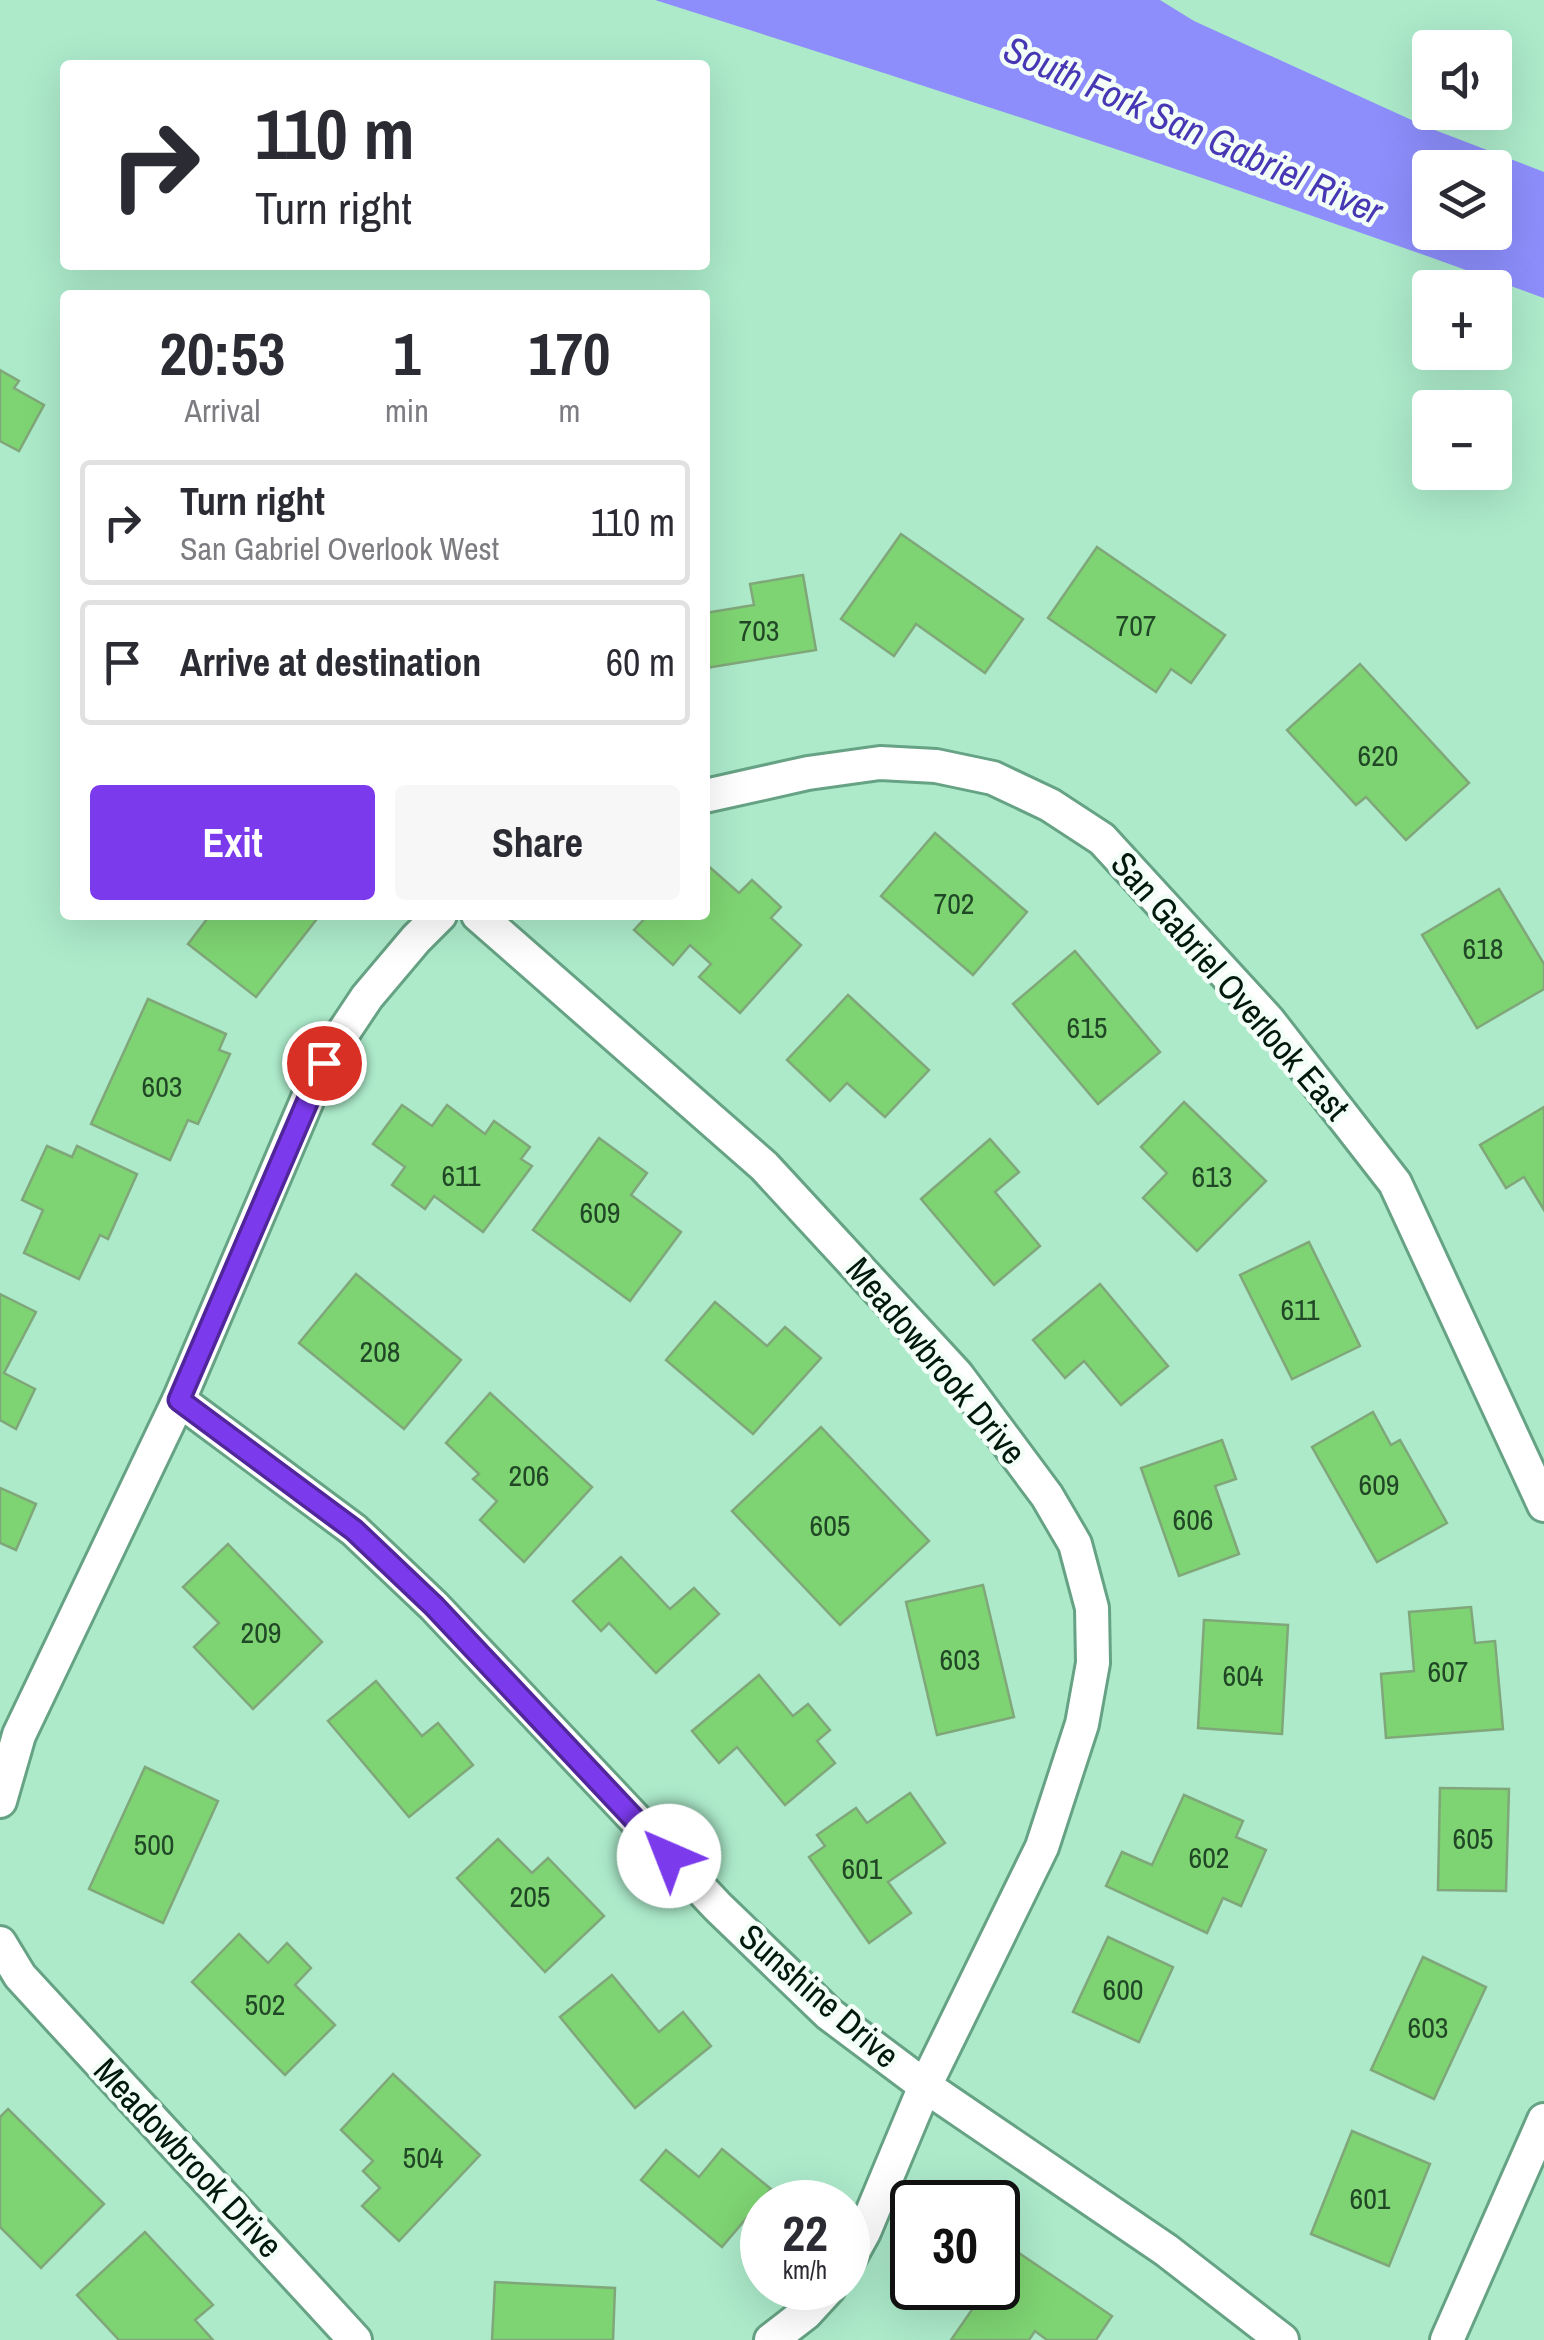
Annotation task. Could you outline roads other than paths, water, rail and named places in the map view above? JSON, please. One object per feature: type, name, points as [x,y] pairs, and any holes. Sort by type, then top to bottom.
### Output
[{"type":"street","name":"San Gabriel Overlook East","points":[[710,795],[808,772],[880,763],[936,766],[993,778],[1050,805],[1102,839],[1268,1020],[1394,1183],[1544,1505]]},
{"type":"street","points":[[0,1801],[20,1735],[179,1400],[324,1063],[367,997],[435,920]]},
{"type":"street","name":"Meadowbrook Drive","points":[[484,920],[764,1166],[957,1375],[1047,1496],[1075,1544],[1092,1608],[1093,1663],[1082,1724],[1042,1847],[925,2086],[870,2218]]},
{"type":"street","name":"Sunshine Drive","points":[[179,1400],[354,1530],[434,1606],[718,1907],[830,2014],[925,2086],[1166,2250],[1282,2340]]},
{"type":"street","name":"Meadowbrook Drive","points":[[0,1943],[10,1984],[354,2340]]},
{"type":"street","points":[[1447,2340],[1544,2120]]},
{"type":"street","points":[[771,2340],[809,2310]]},
{"type":"water","name":"South Fork San Gabriel River","points":[[655,0],[1160,0],[1194,21],[1412,120],[1412,130],[1435,130],[1487,150],[1412,150],[1412,250],[1512,250],[1512,160],[1544,172],[1544,298],[1512,286],[1512,270],[1467,270],[990,107]]}]
